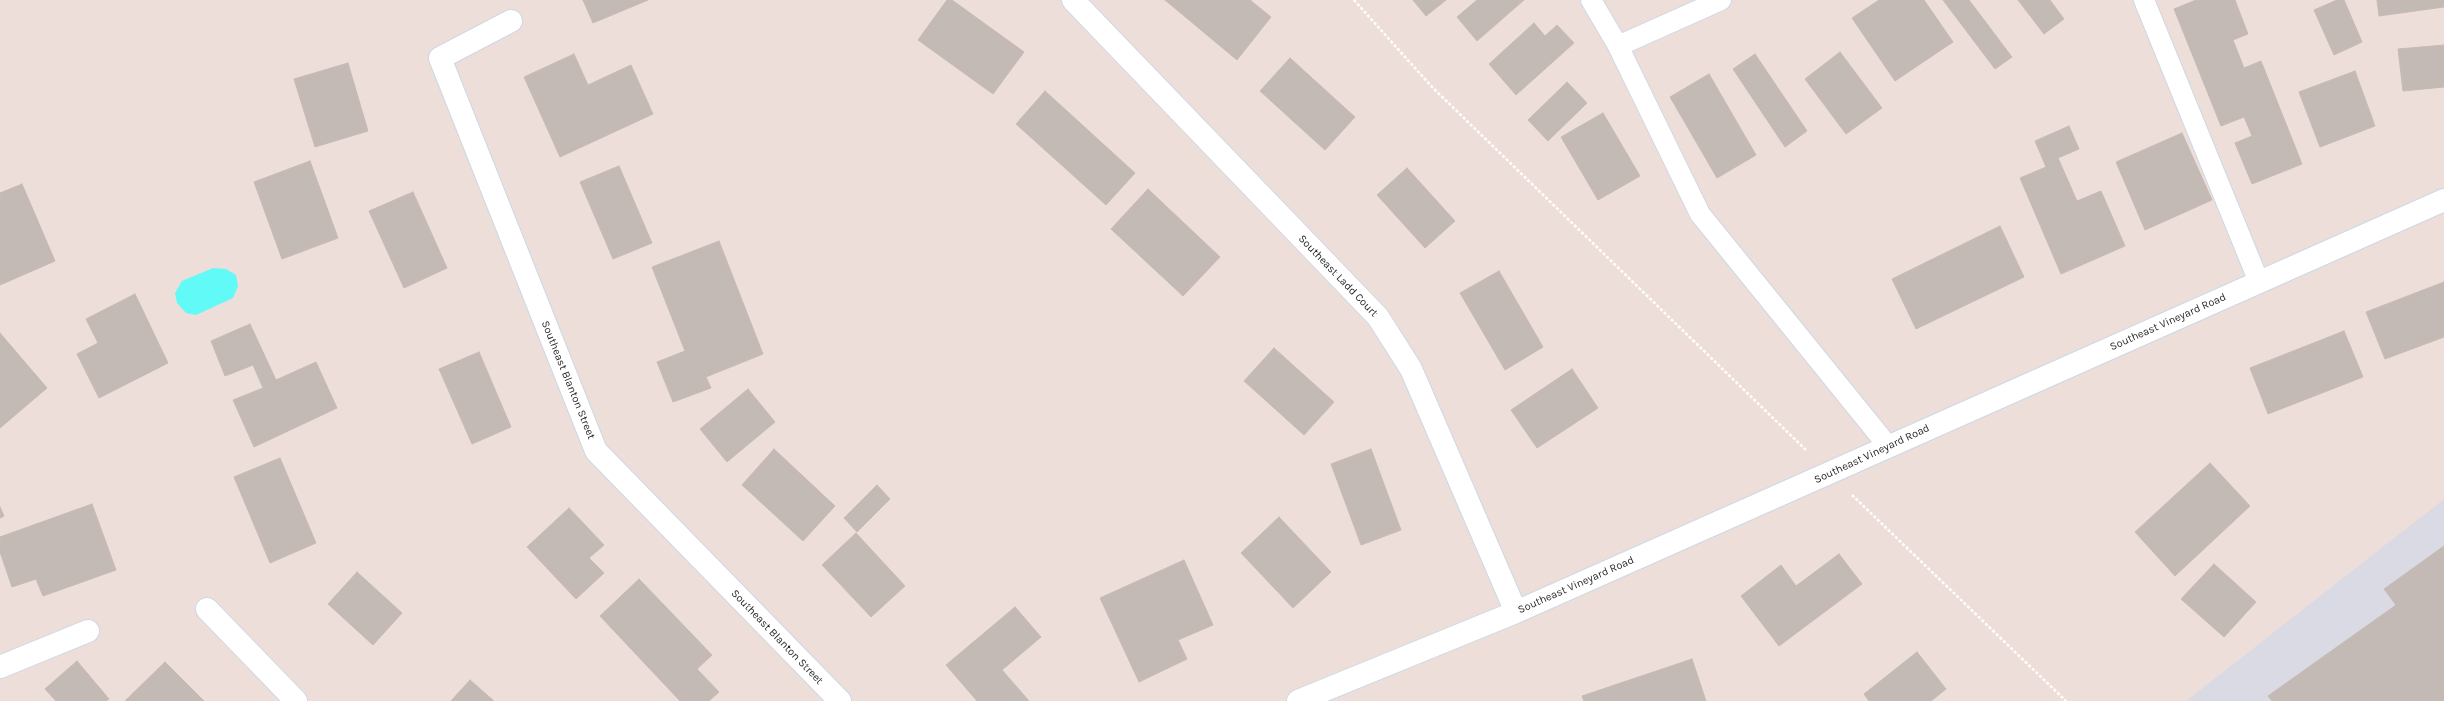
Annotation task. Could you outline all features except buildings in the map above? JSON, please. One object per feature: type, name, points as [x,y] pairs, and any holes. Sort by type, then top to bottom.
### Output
[{"type":"street","name":"Southeast Ladd Court","points":[[1073,0],[1378,317],[1411,369],[1516,612]]},
{"type":"street","name":"Southeast Blanton Street","points":[[511,21],[440,58],[596,451],[840,701]]},
{"type":"street","name":"Southeast Vineyard Road","points":[[1298,701],[1516,612],[2444,200]]},
{"type":"street","points":[[208,609],[296,701]]},
{"type":"street","points":[[0,667],[88,630]]},
{"type":"lane","points":[[1591,0],[1618,46],[1700,214],[1888,446]]},
{"type":"lane","points":[[1618,46],[1721,0]]},
{"type":"lane","points":[[2144,0],[2259,282]]},
{"type":"path","points":[[1354,0],[1432,87],[1803,447]]},
{"type":"path","points":[[1849,491],[2066,701]]},
{"type":"shaded area","points":[[2444,499],[2444,701],[2186,701]]},
{"type":"water","points":[[213,268],[226,269],[236,275],[238,286],[233,298],[196,315],[186,313],[177,303],[175,293],[182,281]]}]
